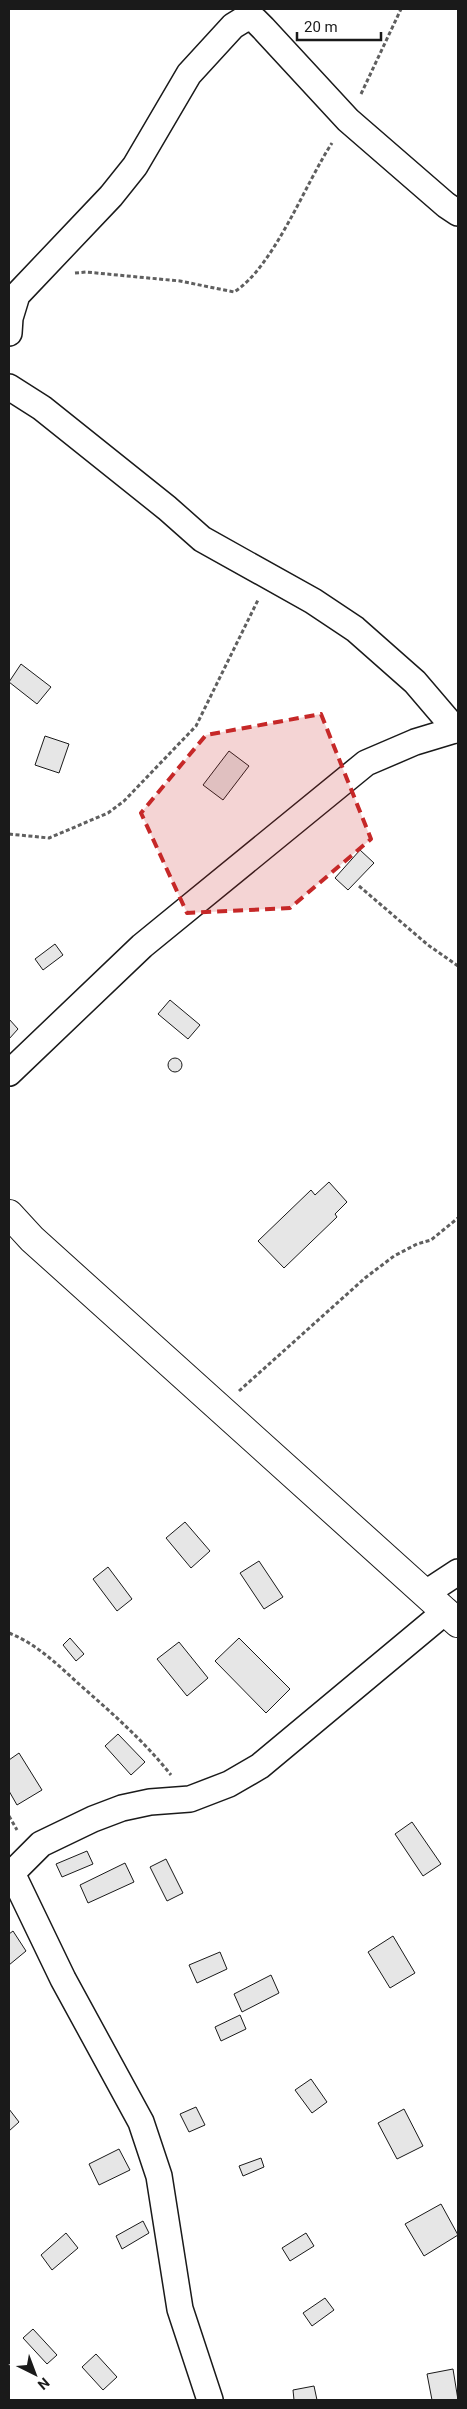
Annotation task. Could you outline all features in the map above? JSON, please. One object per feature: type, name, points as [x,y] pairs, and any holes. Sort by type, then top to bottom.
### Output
[{"type":"main road","points":[[9,1214],[32,1239],[452,1617]]},
{"type":"street","points":[[9,332],[10,318],[17,295],[111,196],[135,166],[189,74],[233,26],[246,18],[254,20],[263,28],[348,120],[446,205],[458,212]]},
{"type":"street","points":[[9,387],[42,408],[167,508],[202,539],[313,601],[355,629],[415,682],[457,729],[415,742],[366,763],[142,946],[9,1073]]},
{"type":"street","points":[[426,1593],[458,1572]]},
{"type":"street","points":[[210,2400],[180,2309],[159,2176],[141,2122],[63,1980],[10,1874],[41,1844],[94,1819],[122,1808],[150,1802],[190,1799],[229,1784],[260,1766],[452,1617]]},
{"type":"path","points":[[37,272],[59,275],[86,272],[122,275],[180,281],[234,292],[252,275],[281,236],[317,166],[348,120],[379,60],[401,9]]},
{"type":"path","points":[[9,834],[49,838],[108,813],[124,801],[196,726],[269,578]]},
{"type":"path","points":[[359,886],[428,945],[458,966]]},
{"type":"path","points":[[220,1407],[260,1374],[365,1278],[394,1256],[417,1244],[431,1240],[458,1218]]},
{"type":"path","points":[[9,1633],[26,1640],[43,1653],[140,1738],[190,1799]]},
{"type":"highlighted area","points":[[321,714],[371,839],[290,908],[187,913],[141,813],[206,735]]},
{"type":"building","points":[[21,664],[51,687],[37,704],[9,682]]},
{"type":"building","points":[[45,736],[69,744],[59,773],[35,765]]},
{"type":"building","points":[[229,751],[249,766],[223,800],[203,785]]},
{"type":"building","points":[[360,850],[374,863],[348,890],[335,878]]},
{"type":"building","points":[[55,944],[63,955],[43,970],[35,959]]},
{"type":"building","points":[[170,1000],[200,1025],[188,1039],[158,1014]]},
{"type":"building","points":[[9,1019],[18,1029],[9,1039]]},
{"type":"building","points":[[172,1058],[178,1058],[182,1065],[178,1072],[172,1072],[168,1068],[168,1062]]},
{"type":"building","points":[[329,1182],[347,1202],[335,1214],[337,1217],[284,1268],[258,1241],[311,1190],[315,1195]]},
{"type":"building","points":[[185,1522],[210,1551],[191,1568],[166,1538]]},
{"type":"building","points":[[259,1561],[283,1597],[264,1609],[240,1573]]},
{"type":"building","points":[[108,1567],[132,1599],[117,1611],[93,1579]]},
{"type":"building","points":[[70,1638],[84,1654],[76,1661],[63,1645]]},
{"type":"building","points":[[239,1638],[290,1689],[266,1713],[215,1661]]},
{"type":"building","points":[[179,1642],[208,1678],[187,1696],[157,1659]]},
{"type":"building","points":[[118,1734],[145,1762],[131,1775],[105,1746]]},
{"type":"building","points":[[19,1753],[42,1790],[17,1805],[9,1791],[9,1760]]},
{"type":"building","points":[[412,1822],[441,1864],[423,1876],[395,1834]]},
{"type":"building","points":[[87,1851],[93,1864],[62,1877],[56,1864]]},
{"type":"building","points":[[166,1859],[183,1893],[167,1901],[150,1867]]},
{"type":"building","points":[[125,1863],[134,1882],[88,1903],[80,1885]]},
{"type":"building","points":[[13,1931],[26,1951],[9,1965],[9,1934]]},
{"type":"building","points":[[393,1936],[415,1973],[390,1988],[368,1952]]},
{"type":"building","points":[[220,1952],[227,1969],[197,1983],[189,1965]]},
{"type":"building","points":[[271,1975],[279,1993],[242,2012],[234,1994]]},
{"type":"building","points":[[240,2015],[246,2029],[221,2041],[215,2027]]},
{"type":"building","points":[[311,2079],[327,2102],[312,2113],[295,2090]]},
{"type":"building","points":[[196,2107],[205,2125],[189,2132],[180,2114]]},
{"type":"building","points":[[9,2109],[19,2122],[9,2131]]},
{"type":"building","points":[[404,2109],[423,2146],[397,2159],[378,2123]]},
{"type":"building","points":[[119,2149],[130,2170],[99,2185],[89,2164]]},
{"type":"building","points":[[261,2158],[264,2167],[243,2176],[239,2166]]},
{"type":"building","points":[[441,2204],[458,2235],[424,2256],[405,2224]]},
{"type":"building","points":[[143,2221],[149,2233],[122,2249],[116,2236]]},
{"type":"building","points":[[66,2233],[78,2248],[52,2270],[41,2255]]},
{"type":"building","points":[[306,2233],[314,2246],[290,2261],[282,2248]]},
{"type":"building","points":[[325,2298],[334,2310],[312,2326],[303,2313]]},
{"type":"building","points":[[33,2329],[57,2355],[47,2364],[23,2338]]},
{"type":"building","points":[[96,2354],[117,2377],[103,2390],[82,2367]]},
{"type":"building","points":[[453,2369],[458,2400],[432,2400],[427,2374]]},
{"type":"building","points":[[314,2386],[317,2400],[294,2400],[293,2390]]}]
